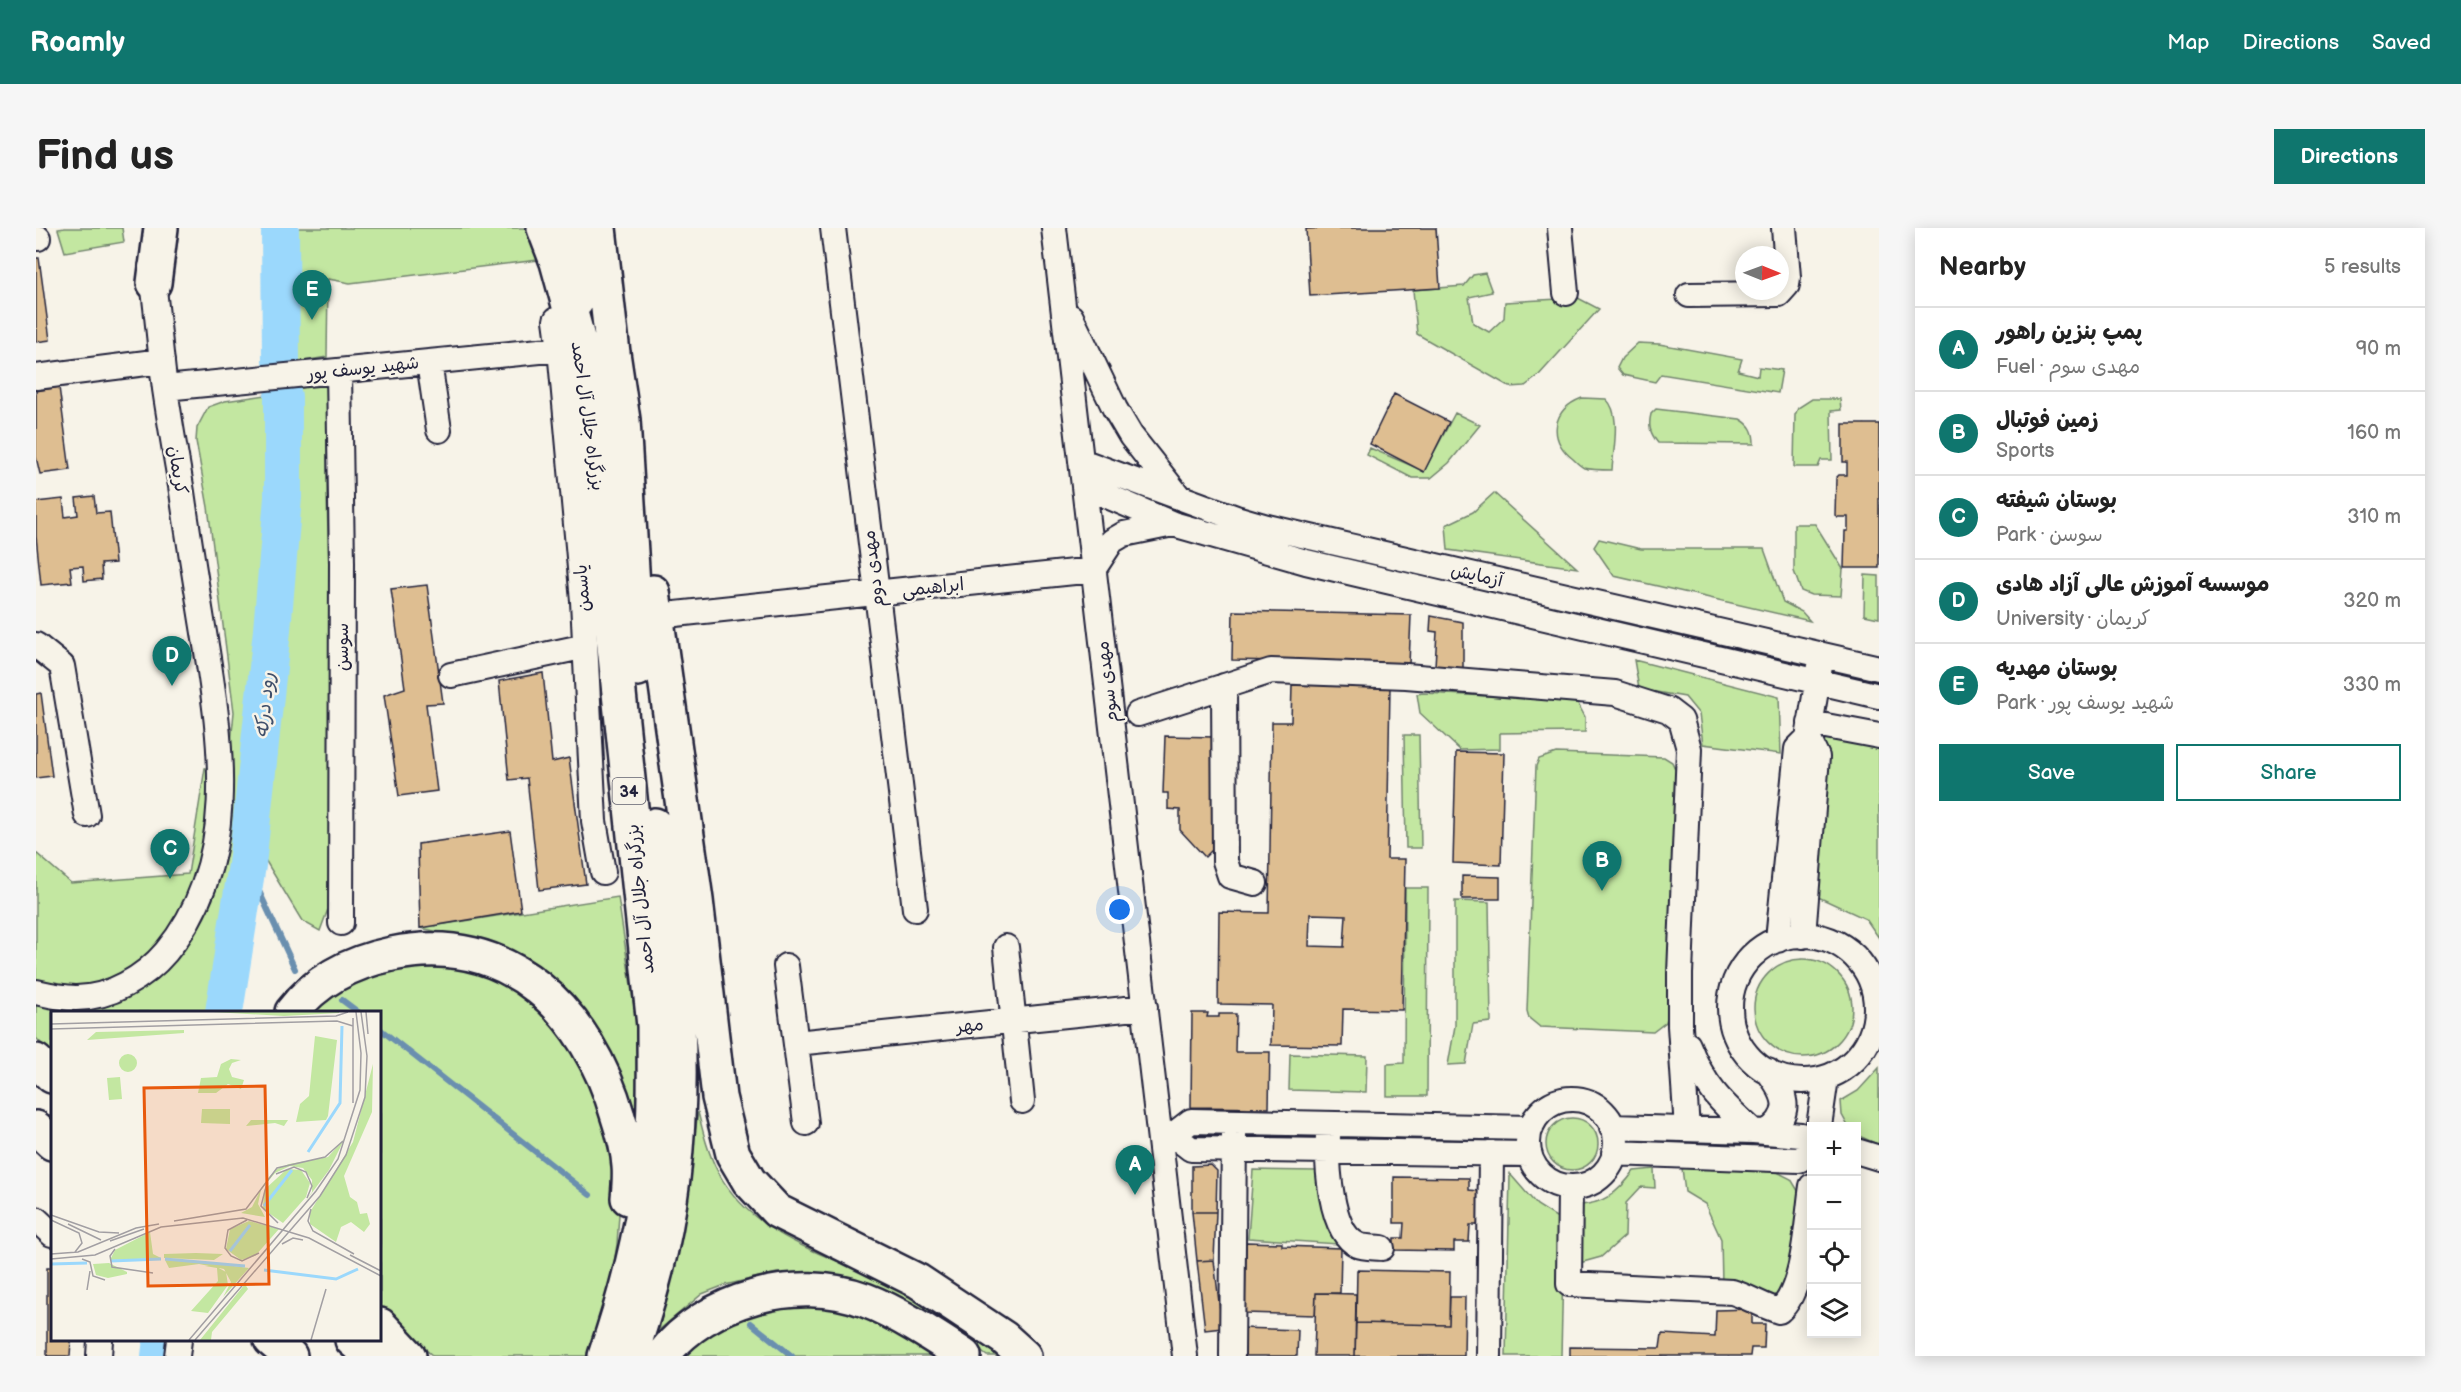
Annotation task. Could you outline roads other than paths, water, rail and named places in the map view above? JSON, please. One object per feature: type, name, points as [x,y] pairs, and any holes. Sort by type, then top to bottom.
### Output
[{"type":"highway","points":[[154,283],[161,228]]},
{"type":"highway","name":"بزرگراه جلال آل احمد","points":[[544,228],[557,262],[654,1026],[653,1128],[642,1222],[619,1316],[604,1356]]},
{"type":"highway","name":"بزرگراه جلال آل احمد","points":[[599,228],[623,420],[640,697],[673,964],[678,1023],[679,1078],[673,1182],[654,1281],[631,1356]]},
{"type":"highway","points":[[623,420],[657,616],[696,900],[719,1097],[733,1154],[748,1181],[777,1211],[918,1281],[1004,1338],[1024,1356]]},
{"type":"highway","points":[[293,1011],[312,991],[351,966],[372,958],[407,951],[442,950],[477,956],[508,968],[541,988],[568,1015],[593,1052],[610,1088],[629,1166],[624,1256],[604,1356]]},
{"type":"highway","points":[[36,1061],[51,1075]]},
{"type":"highway","points":[[36,1128],[51,1142]]},
{"type":"highway","points":[[662,1356],[675,1339],[714,1314],[757,1297],[809,1290],[828,1291],[866,1300],[934,1336],[964,1356]]},
{"type":"highway","points":[[381,1326],[409,1356]]},
{"type":"highway","points":[[272,1341],[290,1356]]},
{"type":"highway","points":[[353,1341],[371,1356]]},
{"type":"main road","points":[[568,228],[568,348]]},
{"type":"street","name":"کریمان","points":[[36,992],[77,998],[122,986],[157,963],[188,921],[210,870],[218,834],[221,794],[217,711],[165,388],[146,228]]},
{"type":"street","name":"مهدی دوم","points":[[832,228],[915,909]]},
{"type":"street","name":"مهدی سوم","points":[[1054,228],[1144,1006],[1166,1135],[1185,1356]]},
{"type":"street","points":[[1560,228],[1566,294]]},
{"type":"street","points":[[1689,295],[1773,295],[1784,290],[1788,276],[1784,228]]},
{"type":"street","points":[[1063,300],[1126,427],[1181,498]]},
{"type":"street","name":"شهید یوسف پور","points":[[165,388],[568,348]]},
{"type":"street","name":"یاسمن","points":[[568,348],[594,821],[603,872]]},
{"type":"street","points":[[36,377],[162,361]]},
{"type":"street","points":[[429,362],[439,430]]},
{"type":"street","name":"سوسن","points":[[339,370],[342,563],[341,923]]},
{"type":"street","name":"آزمایش","points":[[1081,461],[1267,527],[1879,668]]},
{"type":"street","name":"آزمایش","points":[[1084,486],[1173,524],[1306,562],[1879,696]]},
{"type":"street","points":[[1094,570],[1112,541],[1124,534],[1173,524]]},
{"type":"street","name":"ابراهیمی","points":[[666,615],[1094,570]]},
{"type":"street","points":[[36,645],[62,666],[87,815]]},
{"type":"street","points":[[451,675],[577,648]]},
{"type":"street","points":[[1803,936],[1798,856],[1797,749],[1809,730],[1816,682],[1823,655]]},
{"type":"street","points":[[1138,714],[1272,670],[1406,676],[1594,690],[1625,695],[1668,710],[1681,720],[1689,749],[1680,963],[1680,1026],[1688,1129]]},
{"type":"street","points":[[1224,686],[1225,861],[1230,876],[1255,883]]},
{"type":"street","points":[[1809,730],[1879,736]]},
{"type":"street","points":[[1778,940],[1798,856]]},
{"type":"street","points":[[1813,935],[1837,943],[1856,957],[1870,978],[1876,1002],[1875,1026],[1864,1048],[1848,1066],[1826,1078],[1803,1082],[1779,1077],[1758,1066],[1742,1049],[1733,1027],[1731,1003],[1736,980],[1748,960],[1767,945],[1778,940],[1789,936],[1803,936],[1813,935]]},
{"type":"street","points":[[1006,946],[1022,1101]]},
{"type":"street","points":[[786,966],[807,1123]]},
{"type":"street","name":"مهر","points":[[796,1043],[1144,1006]]},
{"type":"street","points":[[1680,1026],[1705,1081],[1717,1098],[1760,1131]]},
{"type":"street","points":[[1760,1131],[1780,1123],[1785,1108],[1781,1090],[1768,1071]]},
{"type":"street","points":[[1820,1122],[1826,1078]]},
{"type":"street","points":[[1572,1098],[1586,1101],[1598,1107],[1608,1117],[1612,1127],[1616,1144],[1606,1170],[1596,1179],[1584,1185],[1570,1187],[1555,1184],[1542,1176],[1529,1154],[1528,1134],[1534,1120],[1544,1108],[1557,1101],[1572,1098]]},
{"type":"street","points":[[1166,1135],[1191,1121],[1531,1128]]},
{"type":"street","points":[[1232,1356],[1234,1122]]},
{"type":"street","points":[[1328,1124],[1327,1151],[1335,1213],[1342,1231],[1358,1245],[1382,1248]]},
{"type":"street","points":[[1612,1127],[1760,1131],[1801,1134],[1807,1139]]},
{"type":"street","points":[[1166,1135],[1191,1149],[1529,1154]]},
{"type":"street","points":[[1861,1151],[1879,1158]]},
{"type":"street","points":[[1489,1356],[1491,1153]]},
{"type":"street","points":[[1614,1153],[1799,1160],[1807,1155]]},
{"type":"street","points":[[1570,1187],[1569,1284],[1732,1292],[1779,1311],[1787,1305],[1795,1283],[1807,1224]]},
{"type":"street","points":[[36,1219],[51,1233]]},
{"type":"street","points":[[99,1356],[100,1341]]},
{"type":"street","points":[[177,1356],[179,1341]]},
{"type":"waterway","name":"رود درکه","points":[[280,228],[281,361]]},
{"type":"waterway","name":"رود درکه","points":[[224,1011],[247,865],[272,630],[283,497],[283,396]]},
{"type":"waterway","points":[[247,865],[295,969]]},
{"type":"waterway","points":[[342,1000],[357,1011]]},
{"type":"waterway","points":[[381,1030],[590,1195]]},
{"type":"waterway","points":[[751,1323],[792,1356]]},
{"type":"waterway","name":"رود درکه","points":[[160,1356],[162,1341]]},
{"type":"place","name":"بوستان مهدیه","points":[[312,320]]},
{"type":"place","name":"موسسه آموزش عالی آزاد هادی","points":[[172,686]]},
{"type":"place","name":"بوستان شیفته","points":[[170,879]]},
{"type":"place","name":"زمین فوتبال","points":[[1602,891]]},
{"type":"place","name":"پمپ بنزین راهور","points":[[1135,1195]]}]
